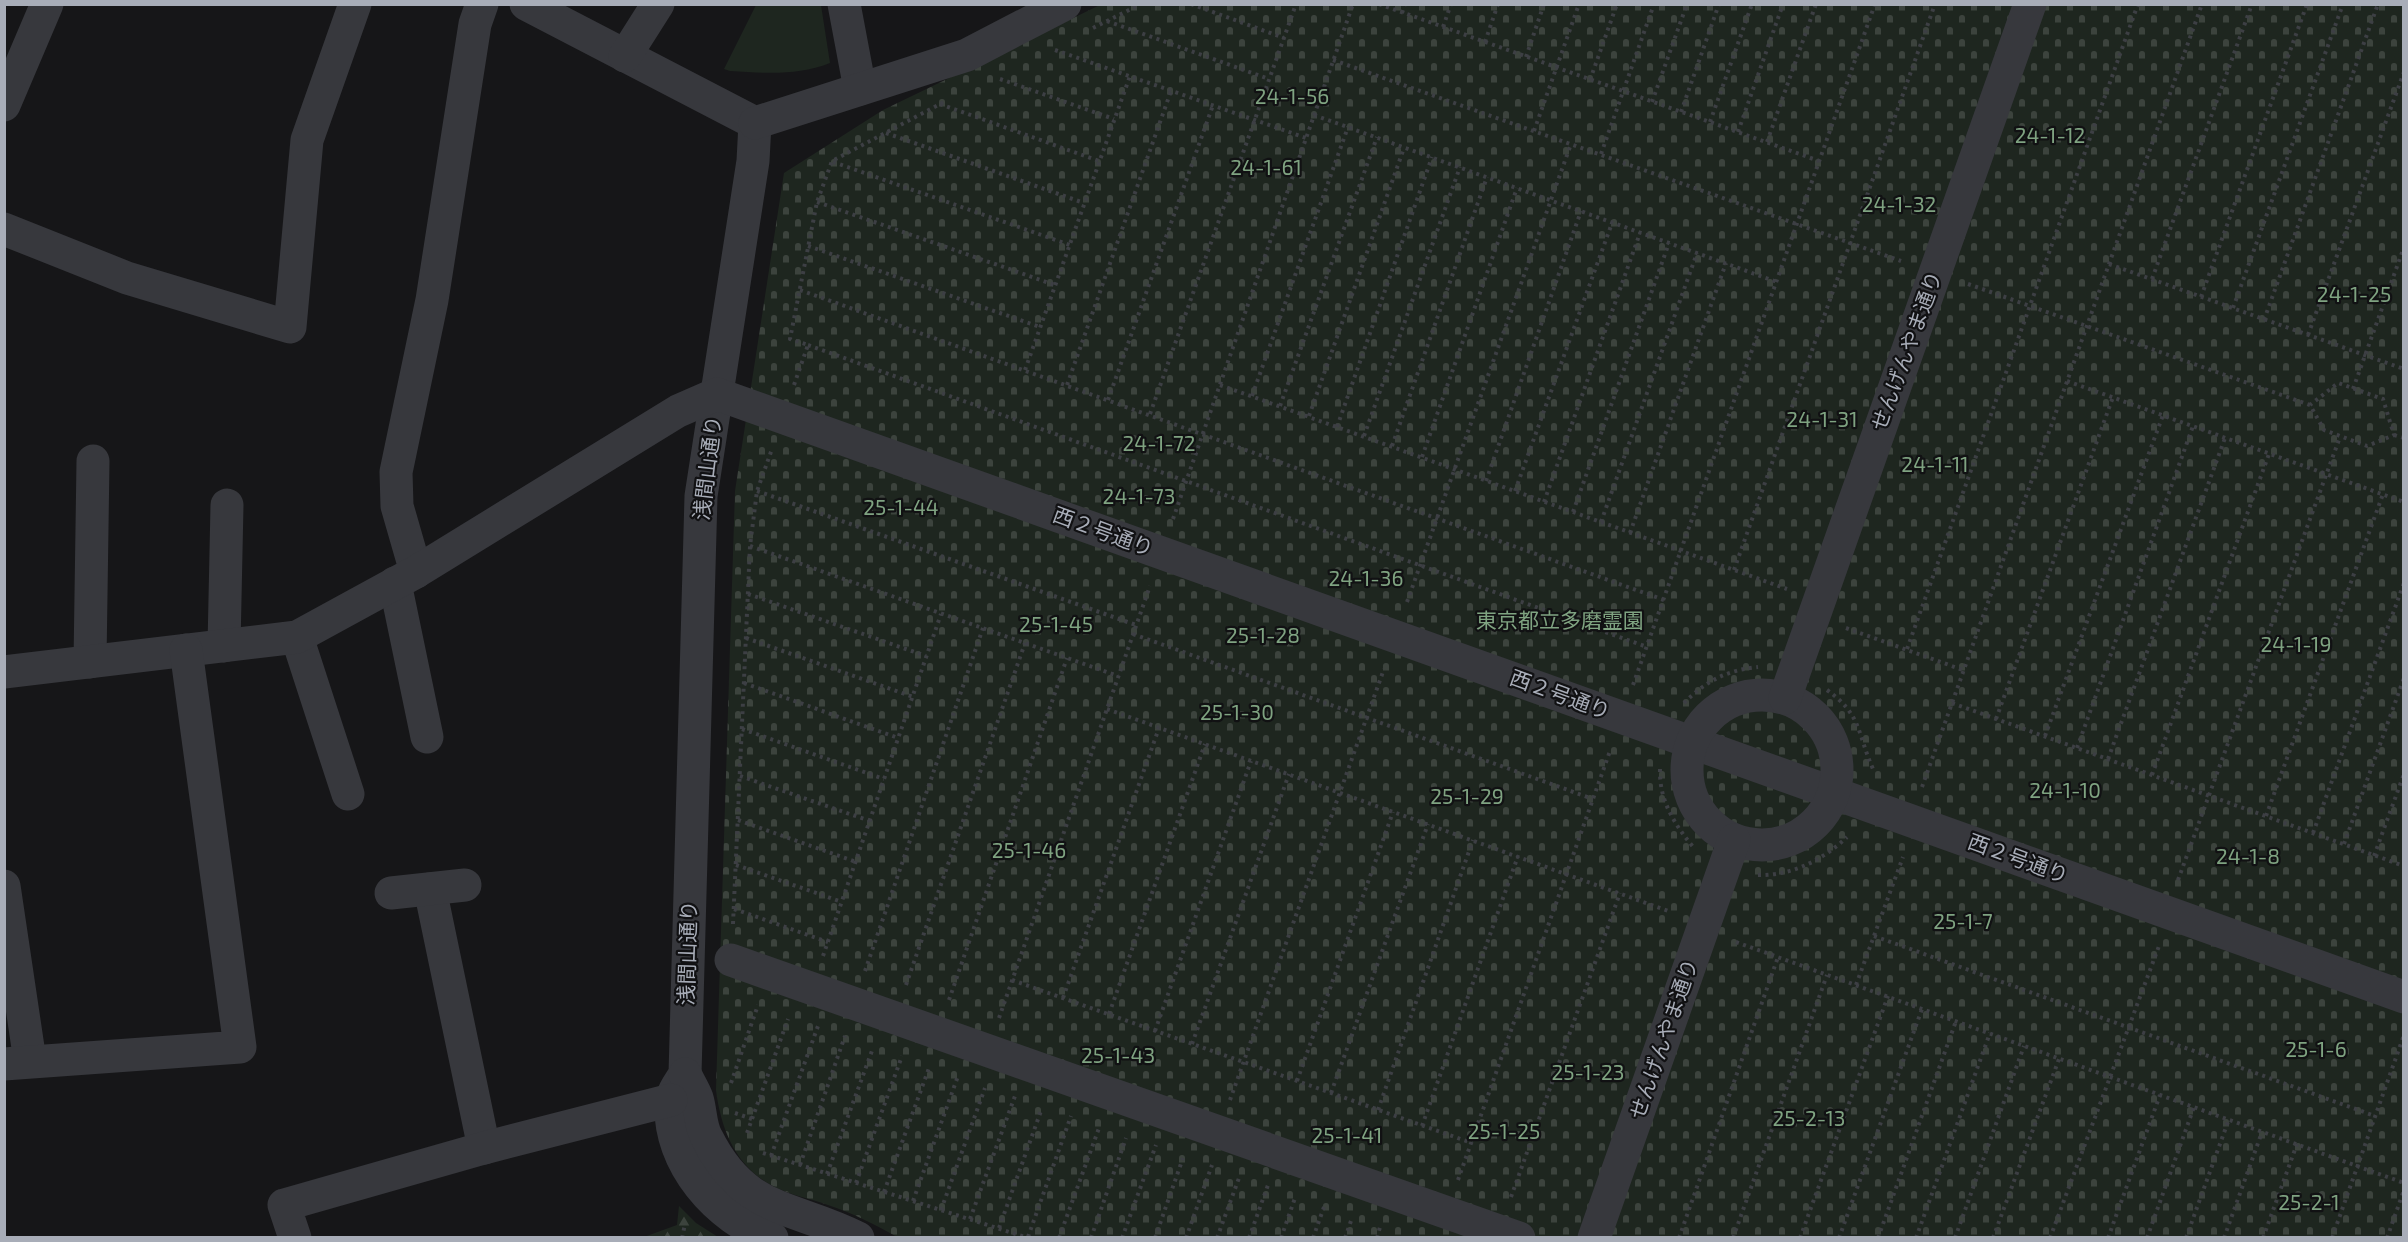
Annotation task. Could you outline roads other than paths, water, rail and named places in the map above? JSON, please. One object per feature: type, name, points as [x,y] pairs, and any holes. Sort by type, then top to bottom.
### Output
[{"type":"street","points":[[4,105],[47,4]]},
{"type":"street","points":[[4,229],[126,278],[290,327],[307,141],[355,4]]},
{"type":"street","points":[[427,737],[405,577],[397,506],[396,472],[432,300],[475,24],[482,4]]},
{"type":"street","points":[[526,4],[755,123],[967,55],[1065,4]]},
{"type":"street","points":[[625,56],[657,4]]},
{"type":"street","points":[[844,4],[860,89]]},
{"type":"street","name":"せんげんやま通り","points":[[1785,698],[2030,4]]},
{"type":"street","name":"浅間山通り","points":[[755,123],[753,161],[701,496],[678,1087],[674,1134],[694,1179],[712,1201],[735,1219],[772,1238]]},
{"type":"street","points":[[4,672],[297,637],[405,577],[678,411],[717,394]]},
{"type":"street","name":"西２号通り","points":[[717,394],[2403,997]]},
{"type":"street","points":[[90,662],[93,460]]},
{"type":"street","points":[[224,646],[227,505]]},
{"type":"street","points":[[297,637],[348,794]]},
{"type":"street","points":[[4,886],[17,1062],[240,1047],[186,650]]},
{"type":"street","points":[[1761,694],[1785,698],[1805,707],[1823,724],[1834,745],[1838,769],[1834,793],[1823,815],[1805,832],[1790,839],[1758,846],[1734,840],[1713,828],[1698,810],[1688,789],[1686,765],[1691,742],[1702,723],[1719,707],[1738,698],[1761,694]]},
{"type":"street","name":"せんげんやま通り","points":[[1594,1238],[1734,840]]},
{"type":"street","points":[[391,893],[465,885]]},
{"type":"street","points":[[430,889],[484,1148]]},
{"type":"street","points":[[731,960],[1509,1234]]},
{"type":"street","points":[[295,1238],[284,1206],[484,1148],[678,1087]]},
{"type":"street","name":"浅間山通り","points":[[678,1087],[697,1098],[705,1135],[732,1178],[750,1193],[775,1208],[858,1238]]},
{"type":"park label","name":"24-1-56","points":[[1292,97]]},
{"type":"park label","name":"24-1-12","points":[[2050,136]]},
{"type":"park label","name":"24-1-61","points":[[1266,168]]},
{"type":"park label","name":"24-1-32","points":[[1899,205]]},
{"type":"park label","name":"24-1-25","points":[[2354,295]]},
{"type":"park label","name":"24-1-31","points":[[1822,420]]},
{"type":"park label","name":"24-1-72","points":[[1159,444]]},
{"type":"park label","name":"24-1-11","points":[[1935,465]]},
{"type":"park label","name":"24-1-73","points":[[1139,497]]},
{"type":"park label","name":"25-1-44","points":[[901,508]]},
{"type":"park label","name":"24-1-36","points":[[1366,579]]},
{"type":"park label","name":"東京都立多磨霊園","points":[[1560,621]]},
{"type":"park label","name":"25-1-45","points":[[1056,625]]},
{"type":"park label","name":"25-1-28","points":[[1263,636]]},
{"type":"park label","name":"24-1-19","points":[[2296,645]]},
{"type":"park label","name":"25-1-30","points":[[1237,713]]},
{"type":"park label","name":"24-1-10","points":[[2065,791]]},
{"type":"park label","name":"25-1-29","points":[[1467,797]]},
{"type":"park label","name":"25-1-46","points":[[1029,851]]},
{"type":"park label","name":"24-1-8","points":[[2248,857]]},
{"type":"park label","name":"25-1-7","points":[[1963,922]]},
{"type":"park label","name":"25-1-6","points":[[2316,1050]]},
{"type":"park label","name":"25-1-43","points":[[1118,1056]]},
{"type":"park label","name":"25-1-23","points":[[1588,1073]]},
{"type":"park label","name":"25-2-13","points":[[1809,1119]]},
{"type":"park label","name":"25-1-25","points":[[1504,1132]]},
{"type":"park label","name":"25-1-41","points":[[1347,1136]]},
{"type":"park label","name":"25-2-1","points":[[2309,1203]]}]
